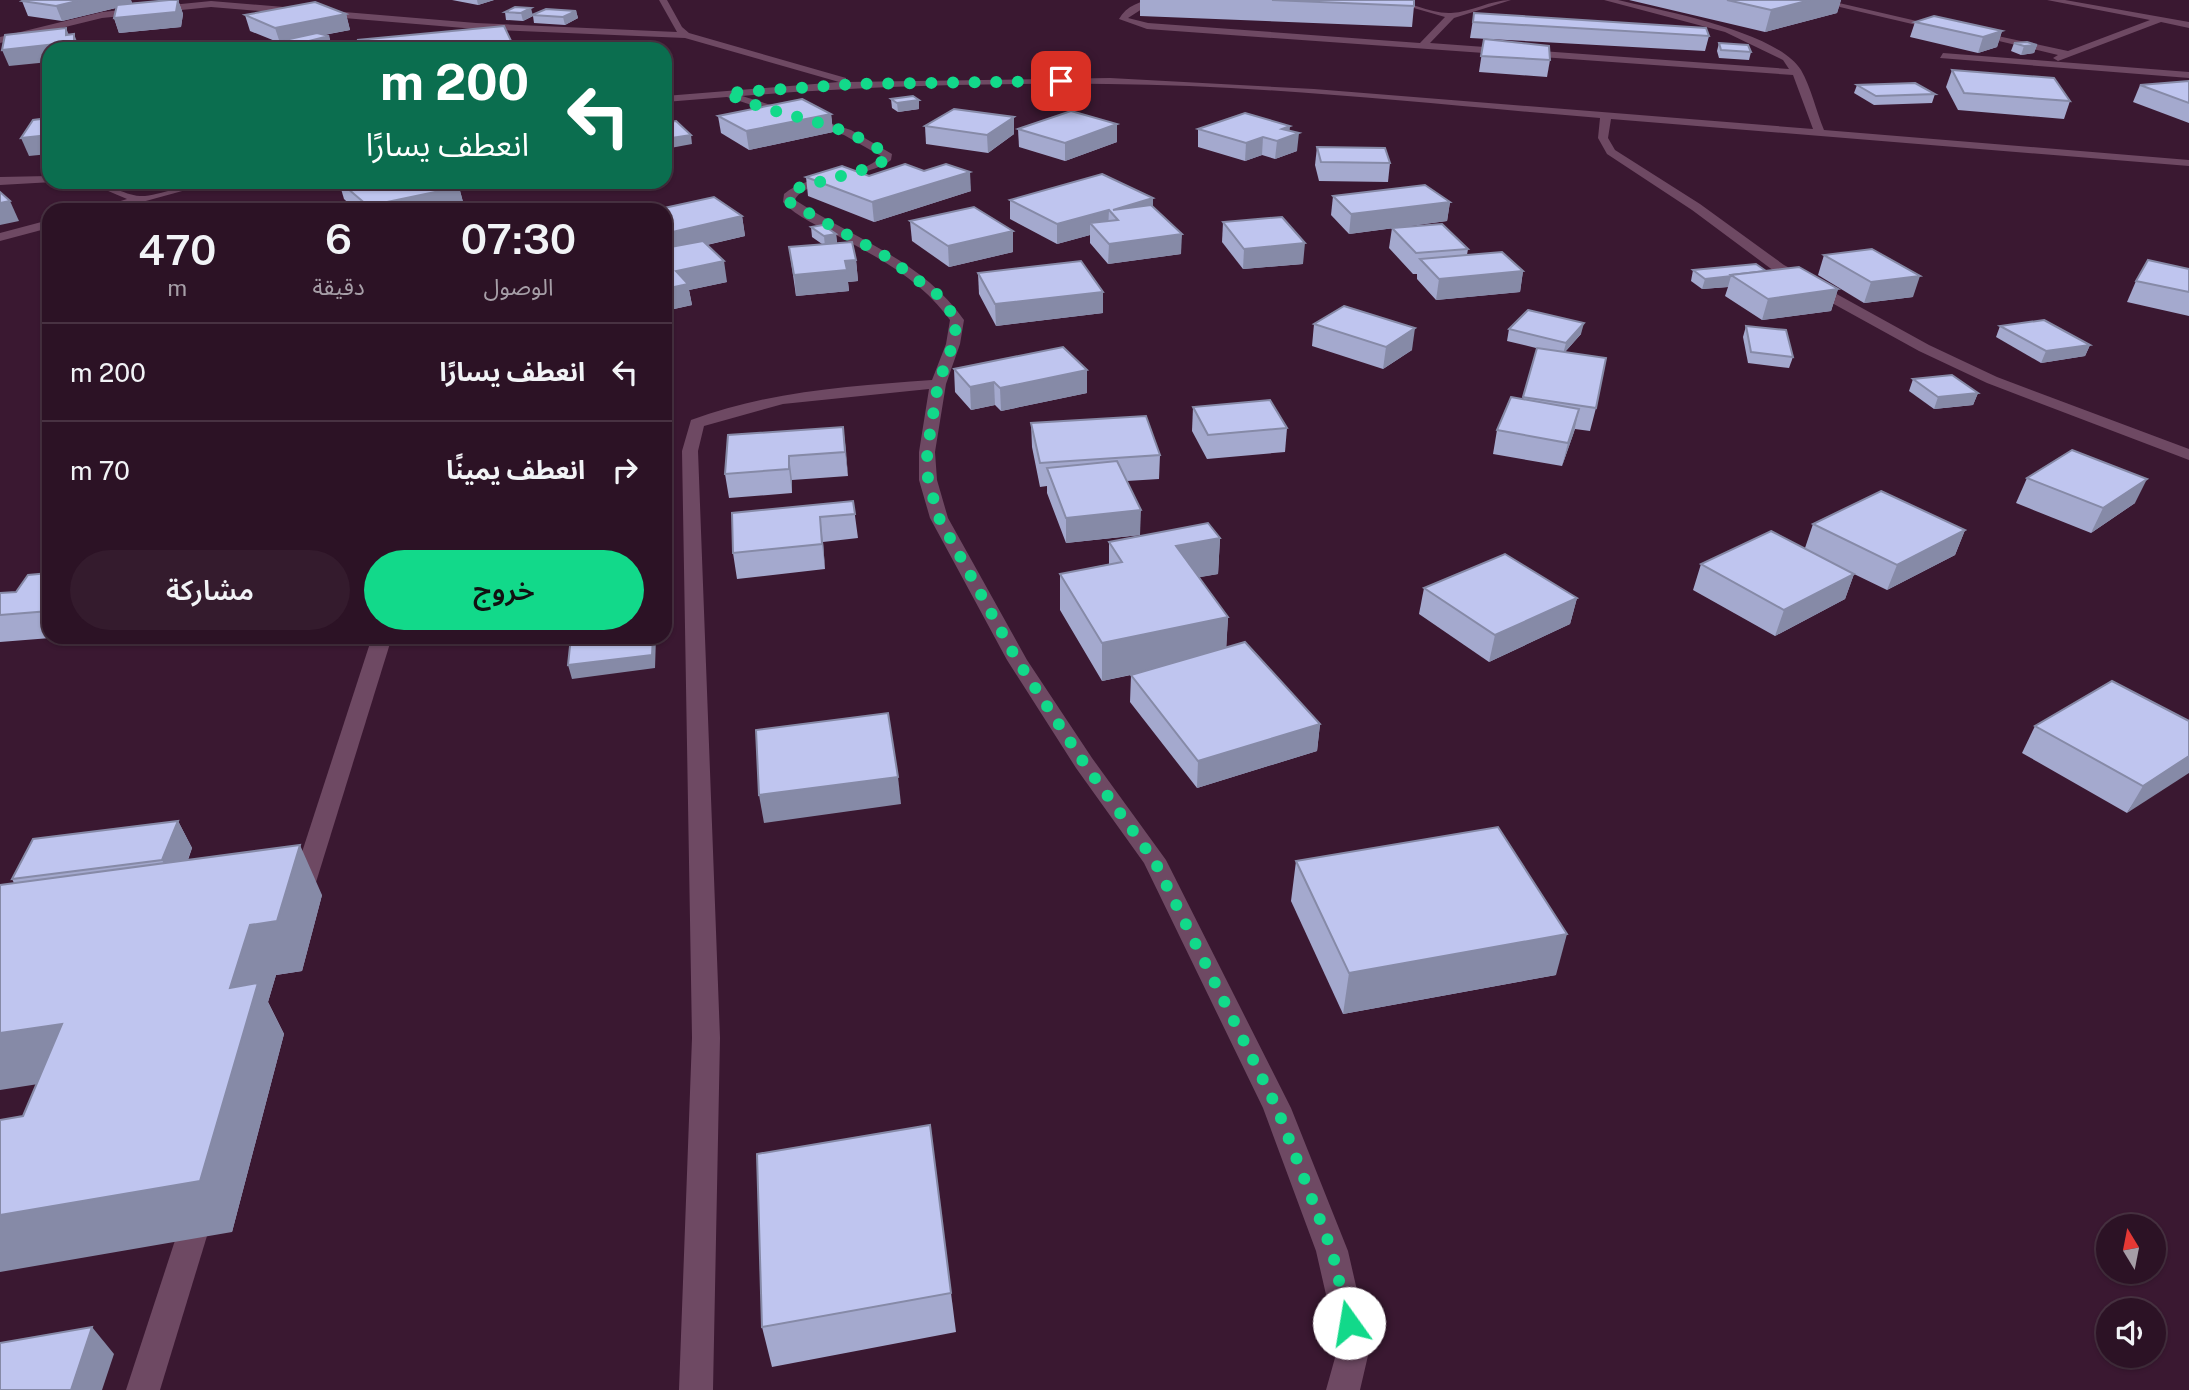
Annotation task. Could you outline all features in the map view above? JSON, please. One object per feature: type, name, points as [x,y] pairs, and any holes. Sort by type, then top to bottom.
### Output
[{"type":"street","points":[[663,0],[678,28],[686,35]]},
{"type":"street","points":[[1152,0],[1127,12],[1124,19],[1147,26],[1797,72]]},
{"type":"street","points":[[1391,0],[1451,16]]},
{"type":"street","points":[[1424,44],[1451,16],[1507,0]]},
{"type":"street","points":[[1608,0],[1746,37],[1786,58],[1797,72],[1821,135]]},
{"type":"street","points":[[1814,0],[1948,29]]},
{"type":"street","points":[[2052,0],[2189,25]]},
{"type":"street","points":[[0,40],[102,15],[211,4],[476,26],[686,35],[854,84]]},
{"type":"street","points":[[2039,64],[2161,20]]},
{"type":"street","points":[[1961,32],[2069,54]]},
{"type":"street","points":[[1943,56],[2189,75]]},
{"type":"street","points":[[672,98],[854,84],[962,81],[1171,83],[2189,163]]},
{"type":"street","points":[[726,93],[746,103],[808,117],[839,129],[886,154],[887,158],[876,166],[798,188],[788,197],[797,208],[887,257],[949,307],[957,320],[956,332],[938,384],[927,452],[928,480],[939,518],[1017,660],[1084,763],[1154,860],[1277,1108],[1332,1251],[1352,1335],[1354,1347],[1343,1390]]},
{"type":"street","points":[[1606,117],[1603,138],[1611,152],[1696,207],[1779,268],[1822,294],[1957,365],[2189,455]]},
{"type":"street","points":[[0,181],[42,180]]},
{"type":"street","points":[[111,189],[137,199]]},
{"type":"street","points":[[123,203],[179,189]]},
{"type":"street","points":[[0,237],[42,226]]},
{"type":"street","points":[[696,1390],[706,1038],[690,451],[697,423],[724,411],[847,391],[938,384]]},
{"type":"street","points":[[294,914],[380,644]]},
{"type":"street","points":[[143,1390],[206,1192]]},
{"type":"building","points":[[81,0],[56,6],[22,1]]},
{"type":"building","points":[[178,0],[176,12],[114,18],[117,5]]},
{"type":"building","points":[[1272,0],[1414,0],[1414,6]]},
{"type":"building","points":[[1727,0],[1810,0],[1771,10]]},
{"type":"building","points":[[315,2],[346,14],[275,28],[245,15]]},
{"type":"building","points":[[515,7],[531,8],[521,13],[505,12]]},
{"type":"building","points":[[546,9],[576,11],[563,17],[532,15]]},
{"type":"building","points":[[1474,13],[1706,28],[1709,36],[1473,22]]},
{"type":"building","points":[[1934,16],[2002,31],[1983,37],[1915,22]]},
{"type":"building","points":[[504,26],[512,42],[358,42]]},
{"type":"building","points":[[66,28],[66,35],[74,34],[74,42],[42,42],[42,46],[2,50],[5,35]]},
{"type":"building","points":[[317,33],[329,36],[305,42],[285,40]]},
{"type":"building","points":[[1484,39],[1549,46],[1550,60],[1481,56]]},
{"type":"building","points":[[2027,42],[2037,45],[2024,46],[2014,43]]},
{"type":"building","points":[[1719,43],[1748,45],[1751,52],[1721,50]]},
{"type":"building","points":[[1952,70],[2054,78],[2070,101],[1964,93]]},
{"type":"building","points":[[2189,81],[2189,103],[2140,85]]},
{"type":"building","points":[[1915,83],[1935,94],[1876,96],[1857,85]]},
{"type":"building","points":[[913,96],[919,100],[897,103],[891,99]]},
{"type":"building","points":[[802,99],[831,114],[746,131],[718,116]]},
{"type":"building","points":[[954,109],[1014,117],[987,135],[925,126]]},
{"type":"building","points":[[1071,111],[1117,124],[1065,143],[1018,129]]},
{"type":"building","points":[[1245,113],[1290,126],[1282,129],[1299,133],[1277,141],[1263,137],[1246,143],[1198,129]]},
{"type":"building","points":[[42,119],[42,136],[21,138],[33,120]]},
{"type":"building","points":[[676,121],[691,135],[672,138],[672,122]]},
{"type":"building","points":[[1317,147],[1385,148],[1390,163],[1321,162]]},
{"type":"building","points":[[905,164],[924,171],[946,164],[970,172],[872,202],[806,177],[842,166],[869,176]]},
{"type":"building","points":[[1102,174],[1153,198],[1113,210],[1151,205],[1182,234],[1109,244],[1090,223],[1118,220],[1109,210],[1057,224],[1010,200]]},
{"type":"building","points":[[1425,185],[1450,202],[1351,214],[1333,196]]},
{"type":"building","points":[[348,189],[449,189],[382,203],[364,203]]},
{"type":"building","points":[[0,192],[10,201],[0,203]]},
{"type":"building","points":[[714,197],[742,216],[672,232],[672,206]]},
{"type":"building","points":[[974,207],[1013,231],[948,246],[910,221]]},
{"type":"building","points":[[1282,217],[1305,243],[1244,249],[1223,222]]},
{"type":"building","points":[[1442,224],[1468,249],[1416,253],[1392,228]]},
{"type":"building","points":[[823,225],[836,234],[824,236],[811,227]]},
{"type":"building","points":[[703,241],[724,261],[676,271],[688,284],[672,287],[672,247]]},
{"type":"building","points":[[852,242],[856,260],[845,261],[847,270],[794,275],[789,247]]},
{"type":"building","points":[[1872,249],[1920,276],[1871,282],[1824,255]]},
{"type":"building","points":[[1502,252],[1523,271],[1439,279],[1420,259]]},
{"type":"building","points":[[2148,260],[2189,269],[2189,292],[2136,281]]},
{"type":"building","points":[[1081,261],[1103,292],[995,304],[978,273]]},
{"type":"building","points":[[1756,264],[1766,271],[1705,279],[1693,270]]},
{"type":"building","points":[[1799,267],[1838,289],[1768,299],[1731,275]]},
{"type":"building","points":[[1344,306],[1415,328],[1386,347],[1314,324]]},
{"type":"building","points":[[1528,310],[1584,323],[1566,343],[1509,329]]},
{"type":"building","points":[[2044,320],[2090,345],[2046,351],[2000,326]]},
{"type":"building","points":[[1746,326],[1786,330],[1793,357],[1751,352]]},
{"type":"building","points":[[1063,347],[1087,370],[1000,388],[994,382],[970,387],[954,369]]},
{"type":"building","points":[[1537,348],[1606,358],[1596,408],[1523,397]]},
{"type":"building","points":[[1952,375],[1978,393],[1938,397],[1913,379]]},
{"type":"building","points":[[1511,397],[1579,409],[1568,443],[1497,430]]},
{"type":"building","points":[[1270,400],[1287,428],[1208,435],[1193,407]]},
{"type":"building","points":[[1146,416],[1160,455],[1040,463],[1031,423]]},
{"type":"building","points":[[843,427],[845,452],[789,456],[789,469],[725,474],[728,435]]},
{"type":"building","points":[[2072,450],[2147,479],[2103,508],[2027,478]]},
{"type":"building","points":[[1117,461],[1141,510],[1066,518],[1047,468]]},
{"type":"building","points":[[1881,491],[1965,530],[1897,565],[1813,524]]},
{"type":"building","points":[[853,501],[855,514],[820,517],[822,544],[733,553],[732,513]]},
{"type":"building","points":[[1208,523],[1220,538],[1176,546],[1228,617],[1102,643],[1060,574],[1122,562],[1109,542]]},
{"type":"building","points":[[1771,531],[1854,574],[1784,610],[1701,564]]},
{"type":"building","points":[[1505,554],[1577,598],[1495,635],[1424,588]]},
{"type":"building","points":[[42,574],[42,612],[0,615],[0,593],[16,592],[28,575]]},
{"type":"building","points":[[1245,642],[1320,724],[1198,761],[1131,675]]},
{"type":"building","points":[[570,644],[653,644],[652,655],[568,665]]},
{"type":"building","points":[[2112,681],[2189,721],[2189,756],[2143,786],[2035,726]]},
{"type":"building","points":[[888,713],[898,777],[759,795],[756,730]]},
{"type":"building","points":[[178,821],[162,860],[12,879],[33,839]]},
{"type":"building","points":[[1498,827],[1567,934],[1349,973],[1296,861]]},
{"type":"building","points":[[300,845],[277,921],[250,925],[230,988],[258,983],[200,1181],[0,1215],[0,1120],[23,1116],[62,1024],[0,1033],[0,885]]},
{"type":"building","points":[[930,1125],[951,1293],[762,1327],[757,1154]]},
{"type":"building","points":[[92,1327],[71,1390],[0,1390],[0,1343]]},
{"type":"route","points":[[1061,81],[854,84],[726,93],[746,103],[808,117],[839,129],[886,154],[887,158],[876,166],[798,188],[788,197],[789,202],[870,245],[938,295],[957,320],[953,344],[938,384],[927,452],[928,480],[939,518],[1017,660],[1084,763],[1154,860],[1219,987],[1277,1108],[1332,1251],[1349,1323]]}]
